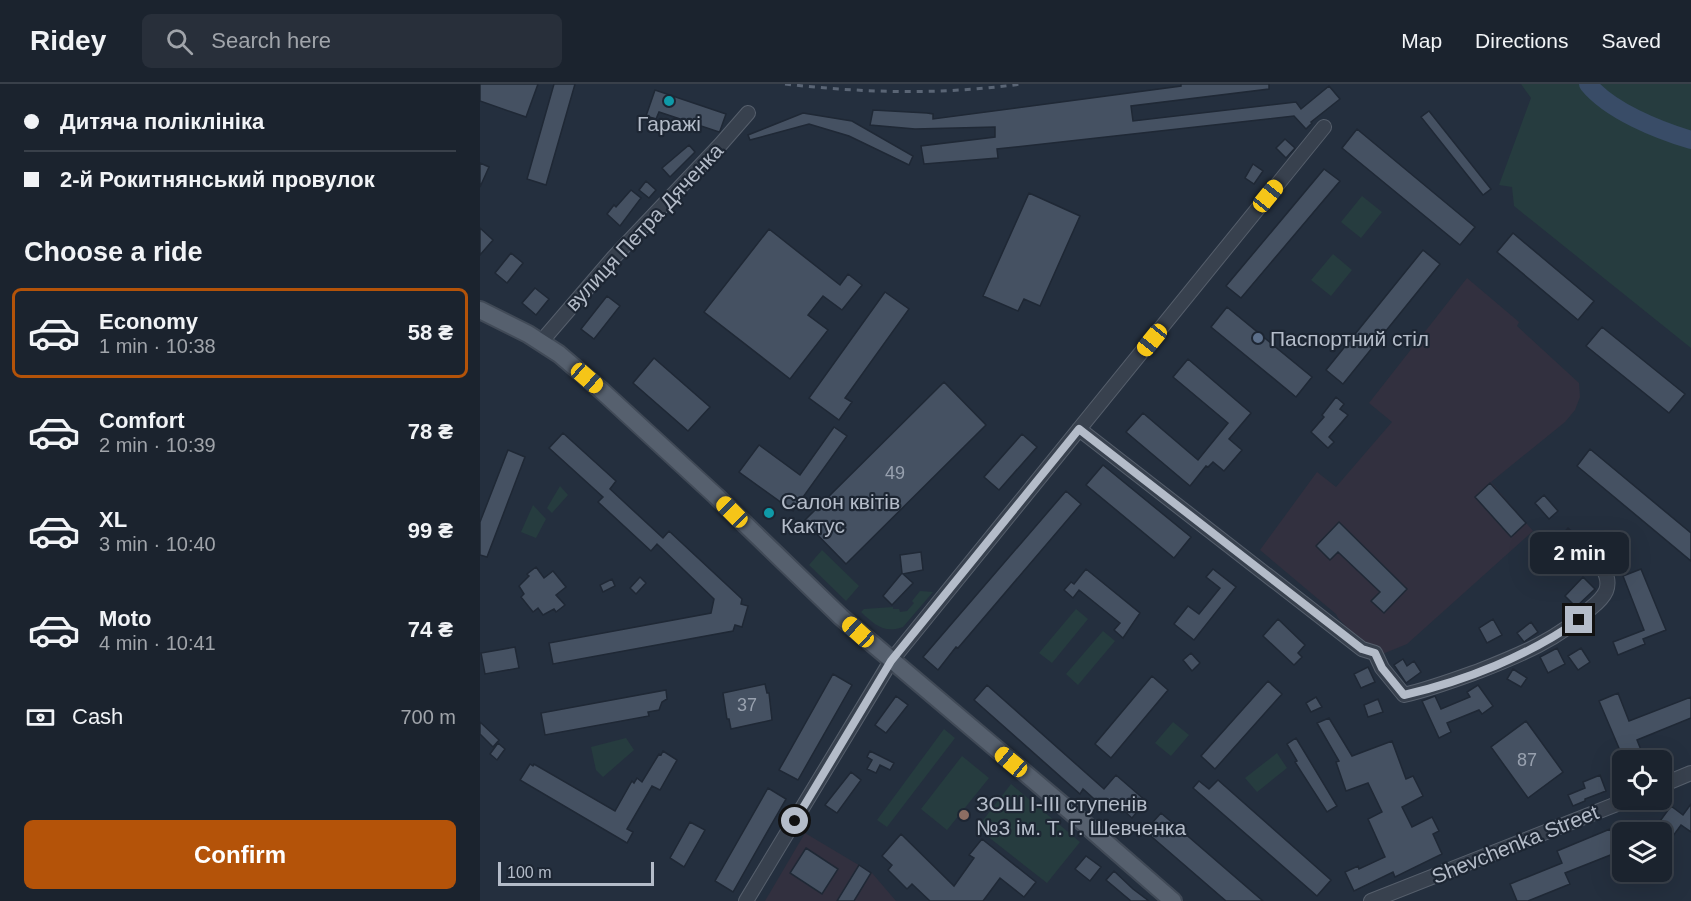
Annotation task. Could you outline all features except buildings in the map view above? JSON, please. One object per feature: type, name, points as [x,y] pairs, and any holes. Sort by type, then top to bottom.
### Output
[{"type":"main road","points":[[480,310],[559,354],[618,405],[875,647],[1173,901]]},
{"type":"street","name":"вулиця Петра Дяченка","points":[[541,342],[614,257],[722,144],[748,113]]},
{"type":"street","points":[[746,901],[891,661],[1324,127]]},
{"type":"street","points":[[1079,429],[1362,649],[1375,653],[1382,668],[1404,695],[1428,689],[1522,654],[1551,639],[1579,620],[1599,601],[1606,590],[1602,564],[1589,551]]},
{"type":"street","points":[[878,684],[880,670],[875,647],[886,648],[907,642]]},
{"type":"street","points":[[878,684],[888,677],[909,676],[902,654],[907,642]]},
{"type":"street","points":[[1672,781],[1691,773]]},
{"type":"street","name":"Shevchenka Street","points":[[1371,901],[1612,806]]},
{"type":"shaded area","points":[[1467,278],[1519,322],[1517,326],[1579,383],[1580,397],[1575,410],[1565,422],[1491,482],[1533,531],[1407,644],[1380,655],[1363,644],[1336,614],[1260,550],[1317,472],[1336,487],[1392,422],[1369,403]]},
{"type":"shaded area","points":[[805,833],[872,873],[896,901],[765,901]]},
{"type":"green space","points":[[1521,84],[1691,84],[1691,348],[1514,206],[1512,187],[1499,185],[1531,98]]},
{"type":"green space","points":[[1362,196],[1382,212],[1361,238],[1341,222]]},
{"type":"green space","points":[[1333,254],[1352,270],[1331,296],[1311,280]]},
{"type":"green space","points":[[560,486],[568,495],[552,513],[547,508]]},
{"type":"green space","points":[[533,505],[546,519],[536,538],[521,532]]},
{"type":"green space","points":[[822,550],[859,586],[846,601],[809,565]]},
{"type":"green space","points":[[920,591],[933,592],[903,627],[890,629],[880,627],[861,612],[864,609],[893,607],[893,609],[899,609],[900,612],[907,611]]},
{"type":"green space","points":[[1076,609],[1088,619],[1052,663],[1039,653]]},
{"type":"green space","points":[[1103,631],[1115,641],[1078,685],[1066,674]]},
{"type":"green space","points":[[1173,722],[1189,735],[1171,756],[1155,743]]},
{"type":"green space","points":[[944,729],[955,738],[887,827],[877,820]]},
{"type":"green space","points":[[626,738],[634,750],[603,777],[596,770],[591,747]]},
{"type":"green space","points":[[1277,753],[1287,768],[1257,792],[1245,778]]},
{"type":"green space","points":[[962,756],[989,778],[947,830],[921,809]]},
{"type":"green space","points":[[1011,784],[1080,842],[1047,883],[977,828]]},
{"type":"waterway","points":[[1588,84],[1597,94],[1622,111],[1664,131],[1691,140]]},
{"type":"railway","points":[[785,84],[903,92],[962,90],[1021,84]]},
{"type":"place","name":"Гаражі","points":[[669,101]]},
{"type":"place","name":"Паспортний стіл","points":[[1258,338]]},
{"type":"place","name":"Салон квітів Кактус","points":[[769,513]]},
{"type":"place","name":"ЗОШ І-ІІІ ступенів №3 ім. Т. Г. Шевченка","points":[[964,815]]},
{"type":"route","points":[[795,821],[891,661],[1079,429],[1362,649],[1375,653],[1382,668],[1404,695],[1428,689],[1522,654],[1551,639],[1579,620]]}]
